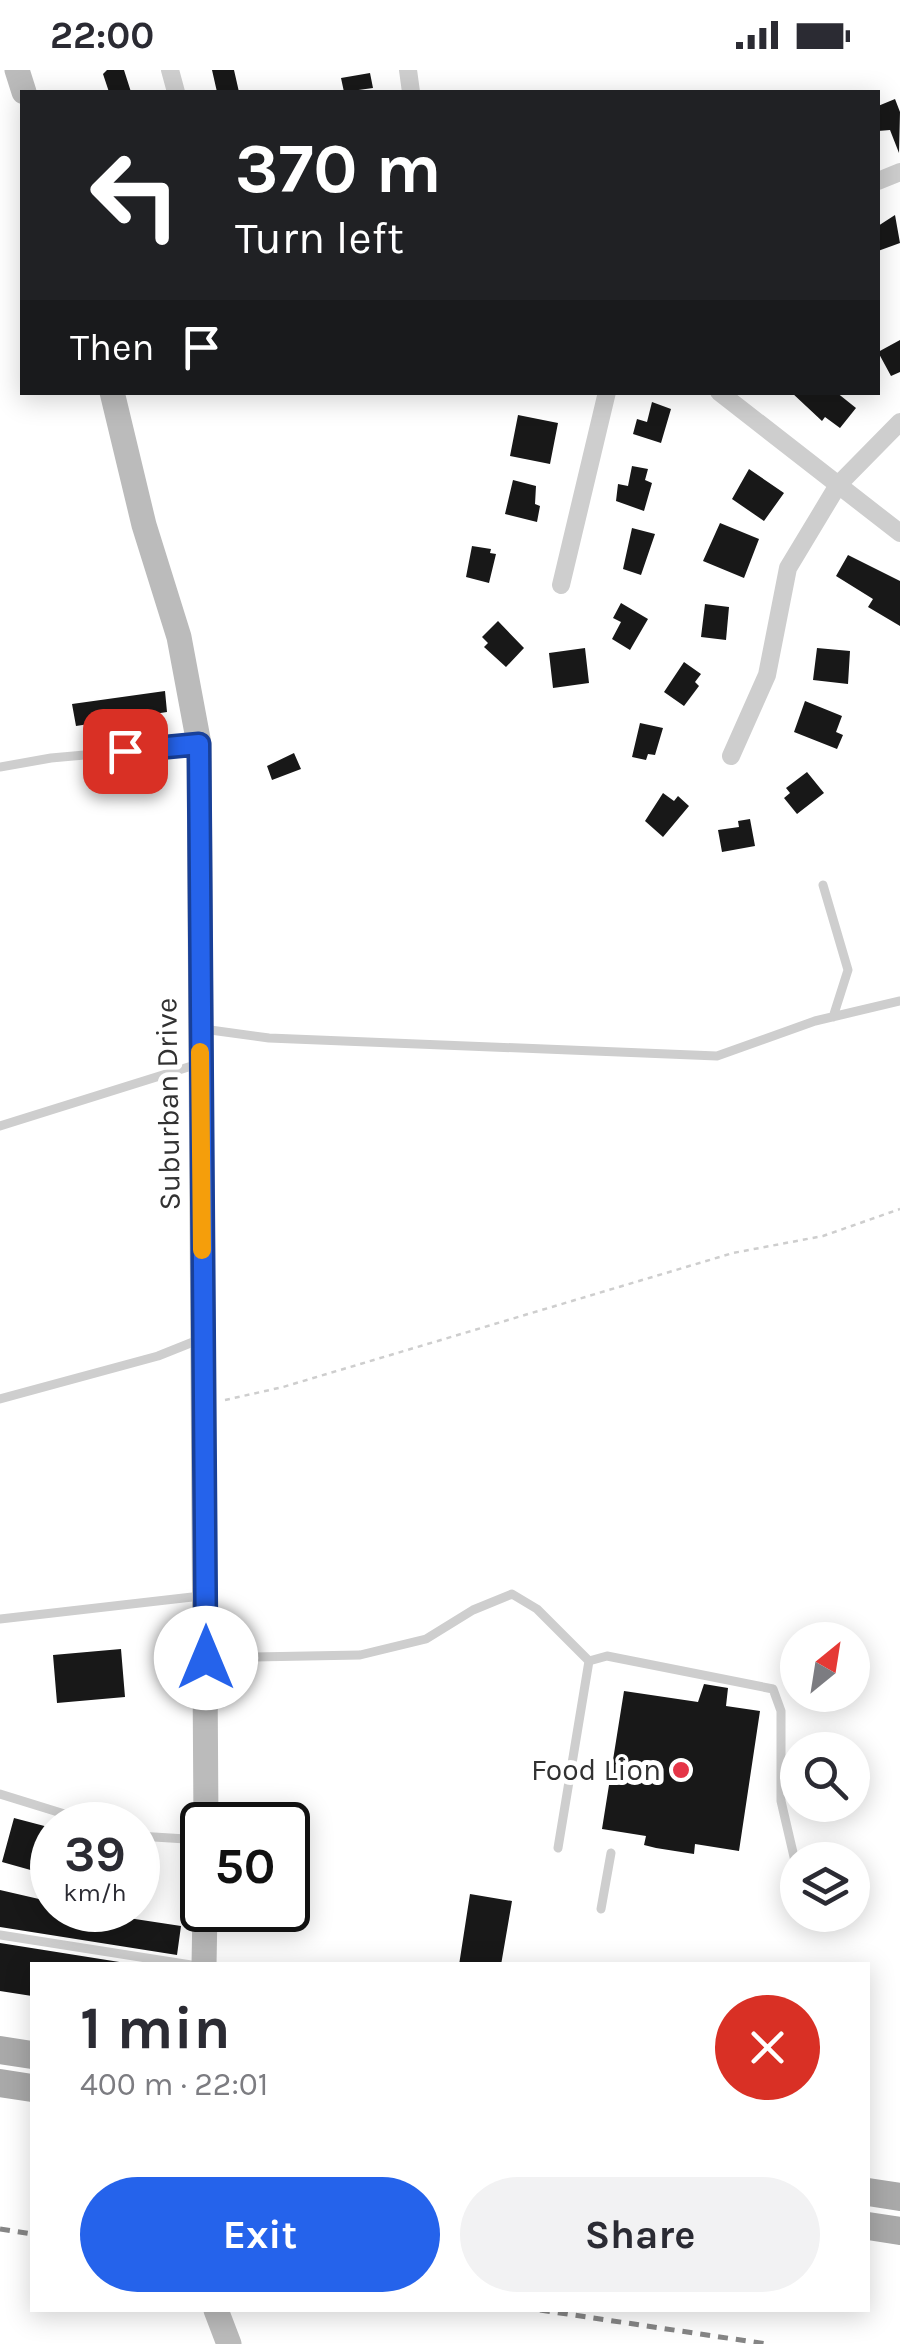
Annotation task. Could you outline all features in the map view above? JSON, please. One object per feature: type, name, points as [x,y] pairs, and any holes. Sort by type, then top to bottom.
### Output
[{"type":"main road","name":"Suburban Drive","points":[[113,395],[144,525],[179,637],[199,744],[206,1802]]},
{"type":"main road","points":[[204,1962],[205,1932]]},
{"type":"main road","points":[[0,2050],[30,2055]]},
{"type":"main road","points":[[0,2083],[30,2088]]},
{"type":"main road","points":[[870,2192],[900,2197]]},
{"type":"main road","points":[[870,2226],[900,2231]]},
{"type":"main road","points":[[217,2312],[229,2344]]},
{"type":"street","points":[[561,585],[605,395]]},
{"type":"street","points":[[724,395],[900,533]]},
{"type":"street","points":[[730,756],[767,675],[788,568],[838,484],[900,422]]},
{"type":"lane","points":[[0,768],[51,758],[199,744]]},
{"type":"lane","points":[[824,885],[848,970],[833,1017]]},
{"type":"lane","points":[[200,1029],[268,1038],[717,1056],[833,1017],[900,1000]]},
{"type":"lane","points":[[0,1126],[200,1063]]},
{"type":"lane","points":[[0,1399],[158,1356],[202,1338]]},
{"type":"lane","points":[[206,1658],[360,1655],[426,1639],[473,1610],[512,1594],[537,1609],[589,1661]]},
{"type":"lane","points":[[0,1619],[206,1595]]},
{"type":"lane","points":[[589,1661],[608,1656],[773,1689],[781,1711],[781,1800],[791,1842]]},
{"type":"lane","points":[[558,1848],[589,1661]]},
{"type":"lane","points":[[0,1794],[30,1803]]},
{"type":"lane","points":[[601,1909],[611,1853]]},
{"type":"lane","points":[[0,1935],[172,1962]]},
{"type":"path","points":[[204,1405],[283,1387],[734,1254],[822,1236],[900,1209]]},
{"type":"building","points":[[107,70],[124,70],[130,90],[108,90],[103,74]]},
{"type":"building","points":[[212,70],[234,70],[239,90],[217,90]]},
{"type":"building","points":[[370,73],[373,88],[344,90],[341,78]]},
{"type":"building","points":[[895,99],[900,112],[899,153],[890,130],[880,131],[880,105]]},
{"type":"building","points":[[895,215],[900,243],[880,250],[880,225]]},
{"type":"building","points":[[900,340],[900,372],[891,376],[880,351]]},
{"type":"building","points":[[794,395],[840,395],[856,408],[840,428],[825,417],[822,421]]},
{"type":"building","points":[[652,402],[671,409],[661,443],[633,434],[637,419],[647,422]]},
{"type":"building","points":[[518,415],[558,423],[550,464],[510,456]]},
{"type":"building","points":[[632,466],[648,469],[645,480],[652,483],[644,511],[616,501],[618,484],[628,486]]},
{"type":"building","points":[[749,469],[784,493],[764,521],[732,499]]},
{"type":"building","points":[[513,480],[536,486],[535,504],[540,506],[537,522],[505,514]]},
{"type":"building","points":[[720,523],[759,539],[744,578],[703,561]]},
{"type":"building","points":[[632,528],[655,534],[641,575],[623,569]]},
{"type":"building","points":[[472,546],[491,549],[490,553],[496,554],[489,583],[466,577]]},
{"type":"building","points":[[848,555],[900,581],[900,626],[868,607],[873,599],[836,576]]},
{"type":"building","points":[[621,603],[648,619],[630,650],[612,639],[621,622],[613,618]]},
{"type":"building","points":[[705,604],[729,607],[726,640],[701,637]]},
{"type":"building","points":[[498,621],[524,648],[506,667],[484,647],[488,643],[482,637]]},
{"type":"building","points":[[585,648],[589,683],[553,688],[549,653]]},
{"type":"building","points":[[817,648],[850,651],[848,684],[813,680]]},
{"type":"building","points":[[684,662],[701,674],[695,682],[699,686],[684,706],[664,692]]},
{"type":"building","points":[[165,691],[167,712],[76,726],[72,704]]},
{"type":"building","points":[[805,701],[842,716],[836,732],[843,735],[837,749],[794,732]]},
{"type":"building","points":[[640,723],[663,728],[655,755],[648,754],[646,760],[632,757]]},
{"type":"building","points":[[294,753],[301,769],[272,780],[267,766]]},
{"type":"building","points":[[807,772],[824,793],[797,814],[784,798],[790,793],[786,788]]},
{"type":"building","points":[[663,793],[674,801],[678,796],[689,806],[663,837],[645,821]]},
{"type":"building","points":[[750,819],[755,846],[722,852],[718,830],[739,827],[738,821]]},
{"type":"building","points":[[121,1649],[125,1697],[57,1703],[53,1655]]},
{"type":"building","name":"Food Lion","points":[[704,1684],[728,1688],[726,1706],[760,1711],[739,1851],[695,1844],[694,1854],[656,1848],[644,1845],[646,1836],[602,1829],[624,1691],[698,1702]]},
{"type":"building","points":[[14,1818],[30,1822],[30,1870],[2,1862]]},
{"type":"building","points":[[0,1890],[30,1897],[30,1932],[0,1927]]},
{"type":"building","points":[[470,1894],[512,1901],[502,1962],[459,1962]]},
{"type":"building","points":[[160,1923],[180,1926],[177,1955],[32,1932],[160,1932]]},
{"type":"building","points":[[0,1943],[119,1962],[30,1962],[30,1996],[0,1991]]},
{"type":"railway","points":[[0,2229],[30,2234]]},
{"type":"railway","points":[[553,2312],[767,2344]]},
{"type":"slow traffic","points":[[200,1052],[202,1250]]},
{"type":"place","name":"Food Lion","points":[[681,1770]]},
{"type":"route","points":[[125,751],[199,744],[206,1658]]}]
